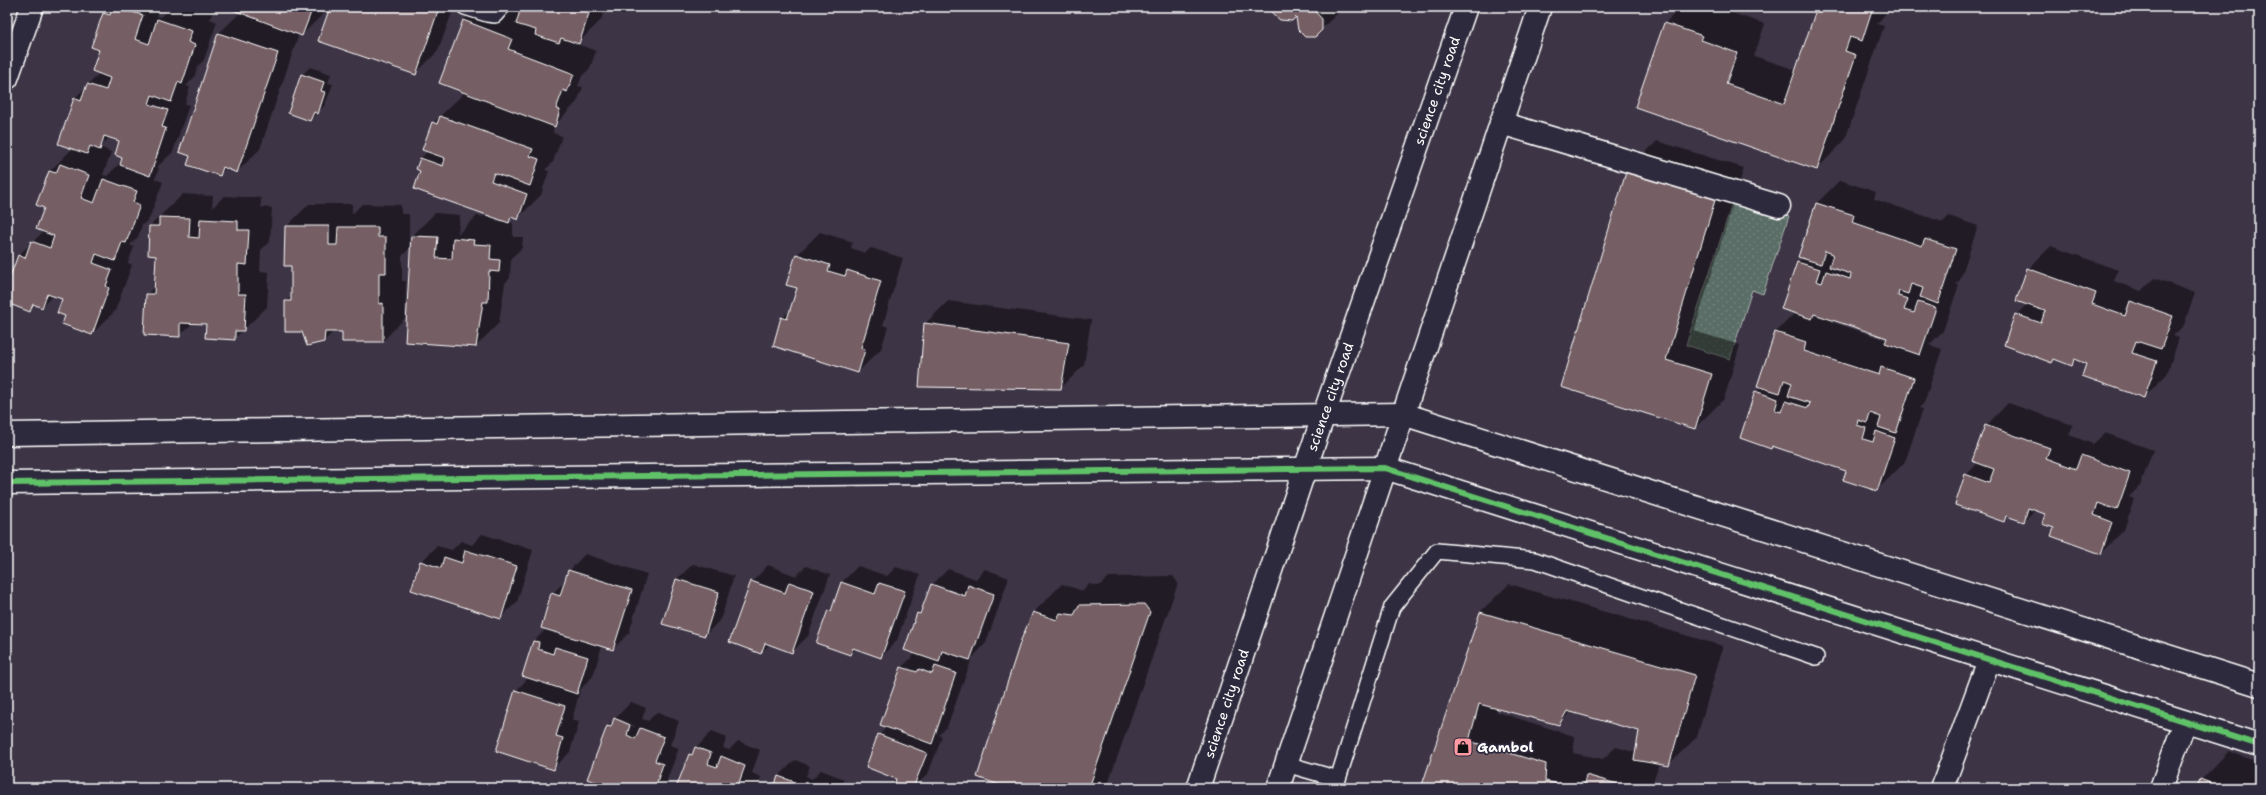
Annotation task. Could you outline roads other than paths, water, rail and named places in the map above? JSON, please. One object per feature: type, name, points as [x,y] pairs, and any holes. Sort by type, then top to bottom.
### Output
[{"type":"street","points":[[7,78],[32,7]]},
{"type":"street","name":"science city road","points":[[1198,788],[1305,469],[1466,7]]},
{"type":"street","points":[[1278,788],[1540,7]]},
{"type":"street","points":[[1501,123],[1779,206]]},
{"type":"street","points":[[7,434],[1403,414],[2259,685]]},
{"type":"street","points":[[7,482],[1385,468],[2259,745]]},
{"type":"street","points":[[1942,788],[1989,660]]},
{"type":"street","points":[[2161,788],[2185,722]]},
{"type":"lane","points":[[465,7],[495,15],[502,7]]},
{"type":"lane","points":[[1286,764],[1338,779],[1392,607],[1437,551],[1535,560],[1816,657]]},
{"type":"place","name":"Gambol","points":[[1463,747]]}]
